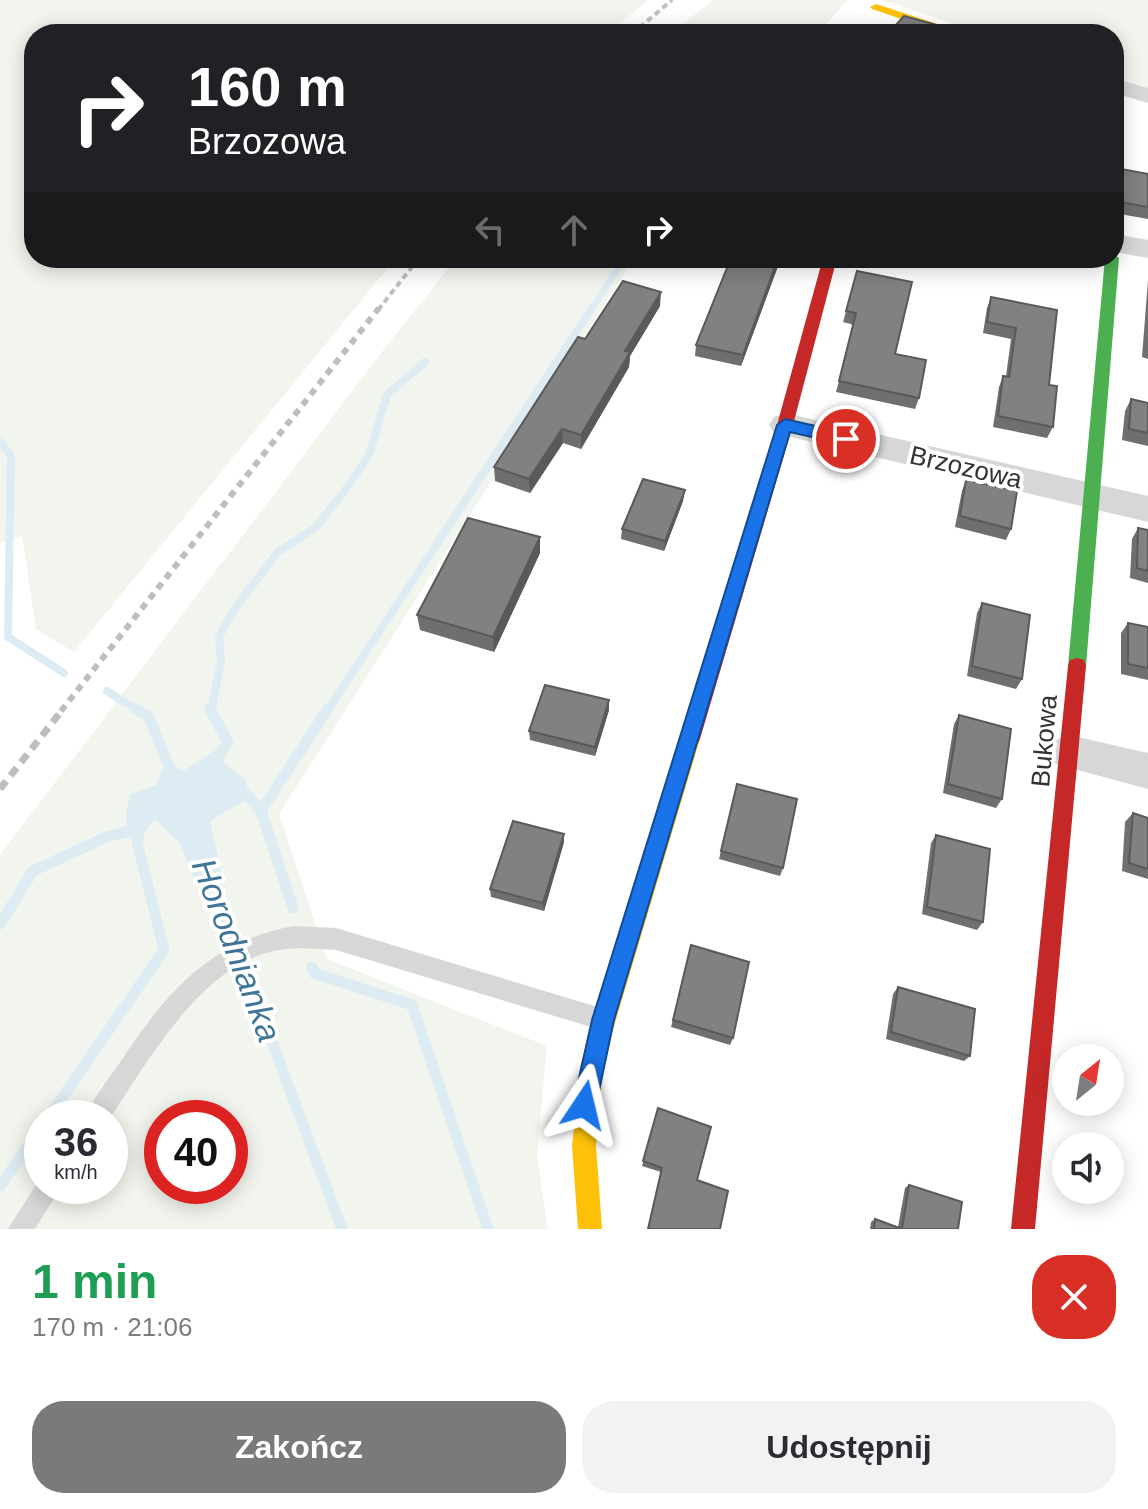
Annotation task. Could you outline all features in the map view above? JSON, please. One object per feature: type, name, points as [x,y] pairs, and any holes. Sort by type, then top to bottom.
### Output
[{"type":"street","points":[[876,7],[928,24]]},
{"type":"street","points":[[1124,88],[1148,96]]},
{"type":"street","points":[[1124,245],[1148,249]]},
{"type":"street","points":[[590,1229],[584,1191],[584,1105],[603,1020],[785,425],[827,268]]},
{"type":"street","name":"Bukowa","points":[[1023,1229],[1111,268]]},
{"type":"street","name":"Brzozowa","points":[[785,425],[1148,509]]},
{"type":"street","points":[[1069,752],[1148,771]]},
{"type":"lane","points":[[108,1100],[160,1025],[206,973],[225,960],[269,942],[291,937],[336,939],[603,1020]]},
{"type":"lane","points":[[20,1229],[37,1204]]},
{"type":"shaded area","points":[[0,0],[648,0],[619,24],[24,24],[24,268],[388,268],[74,652],[36,629],[22,536],[0,543]]},
{"type":"shaded area","points":[[713,0],[848,0],[826,24],[683,24]]},
{"type":"shaded area","points":[[882,0],[1148,0],[1148,88],[1124,80],[1124,24],[955,24]]},
{"type":"shaded area","points":[[449,268],[628,268],[279,814],[327,959],[547,1046],[537,1156],[548,1229],[0,1229],[0,855]]},
{"type":"shaded area","points":[[228,742],[224,763],[246,780],[249,798],[210,821],[220,866],[225,918],[197,886],[179,842],[155,819],[137,842],[126,820],[130,794],[156,785],[166,759],[183,771]]},
{"type":"building","points":[[904,16],[933,24],[897,24]]},
{"type":"building","points":[[1124,170],[1148,174],[1148,207],[1124,203]]},
{"type":"building","points":[[727,268],[774,268],[743,355],[696,345]]},
{"type":"building","points":[[857,271],[912,282],[895,354],[926,360],[919,398],[839,381],[856,313],[846,311]]},
{"type":"building","points":[[623,281],[661,292],[625,351],[630,352],[581,435],[562,429],[529,479],[494,467],[578,337],[585,339]]},
{"type":"building","points":[[991,297],[1057,310],[1049,385],[1057,386],[1053,427],[998,416],[1003,376],[1009,377],[1016,328],[987,322]]},
{"type":"building","points":[[1131,399],[1148,403],[1148,433],[1129,429]]},
{"type":"building","points":[[643,479],[685,490],[665,541],[622,529]]},
{"type":"building","points":[[966,480],[1017,491],[1011,529],[960,516]]},
{"type":"building","points":[[468,518],[540,537],[493,637],[417,615]]},
{"type":"building","points":[[1138,528],[1148,530],[1148,571],[1137,568]]},
{"type":"building","points":[[982,603],[1030,615],[1022,679],[972,666]]},
{"type":"building","points":[[1128,623],[1148,627],[1148,668],[1128,664]]},
{"type":"building","points":[[545,685],[609,700],[595,747],[529,731]]},
{"type":"building","points":[[959,715],[1011,729],[1002,799],[948,784]]},
{"type":"building","points":[[737,784],[797,799],[783,868],[721,851]]},
{"type":"building","points":[[1133,813],[1148,818],[1148,869],[1129,863]]},
{"type":"building","points":[[513,821],[564,834],[543,903],[490,889]]},
{"type":"building","points":[[936,835],[990,849],[983,922],[927,907]]},
{"type":"building","points":[[691,945],[749,962],[733,1038],[673,1020]]},
{"type":"building","points":[[898,987],[975,1009],[970,1056],[891,1032]]},
{"type":"building","points":[[658,1108],[711,1127],[697,1180],[728,1191],[720,1229],[648,1229],[662,1168],[643,1161]]},
{"type":"building","points":[[909,1185],[962,1202],[958,1229],[902,1229]]},
{"type":"building","points":[[875,1219],[902,1229],[874,1229]]},
{"type":"waterway","points":[[591,310],[618,268]]},
{"type":"waterway","points":[[327,711],[592,308]]},
{"type":"waterway","points":[[211,711],[221,661],[219,636],[238,604],[278,552],[315,528],[344,492],[369,455],[387,395],[425,362]]},
{"type":"waterway","name":"Horodnianka","points":[[0,441],[11,456],[8,637],[64,673]]},
{"type":"waterway","name":"Horodnianka","points":[[107,691],[139,711]]},
{"type":"waterway","name":"Horodnianka","points":[[136,709],[149,717],[170,769]]},
{"type":"waterway","points":[[261,811],[328,709]]},
{"type":"waterway","points":[[211,711],[228,742],[222,750]]},
{"type":"waterway","points":[[242,790],[261,811]]},
{"type":"waterway","points":[[261,811],[293,908]]},
{"type":"waterway","points":[[0,924],[33,871],[106,837],[135,830]]},
{"type":"waterway","points":[[60,1100],[164,950],[137,842],[139,834]]},
{"type":"waterway","name":"Horodnianka","points":[[221,906],[342,1229]]},
{"type":"waterway","points":[[312,967],[314,973],[412,1005],[488,1229]]},
{"type":"waterway","points":[[0,1186],[24,1152]]},
{"type":"railway","points":[[644,24],[672,0]]},
{"type":"railway","points":[[378,310],[411,268]]},
{"type":"railway","points":[[61,711],[379,308]]},
{"type":"railway","points":[[0,789],[63,709]]},
{"type":"traffic: fast","points":[[1077,666],[1111,268]]},
{"type":"traffic: slow","points":[[876,7],[928,24]]},
{"type":"traffic: slow","points":[[590,1229],[584,1146],[592,1063],[690,739]]},
{"type":"traffic: jam","points":[[690,739],[785,425],[827,268]]},
{"type":"traffic: jam","points":[[1023,1229],[1077,666]]},
{"type":"route","points":[[584,1105],[603,1020],[785,425],[846,439]]}]
